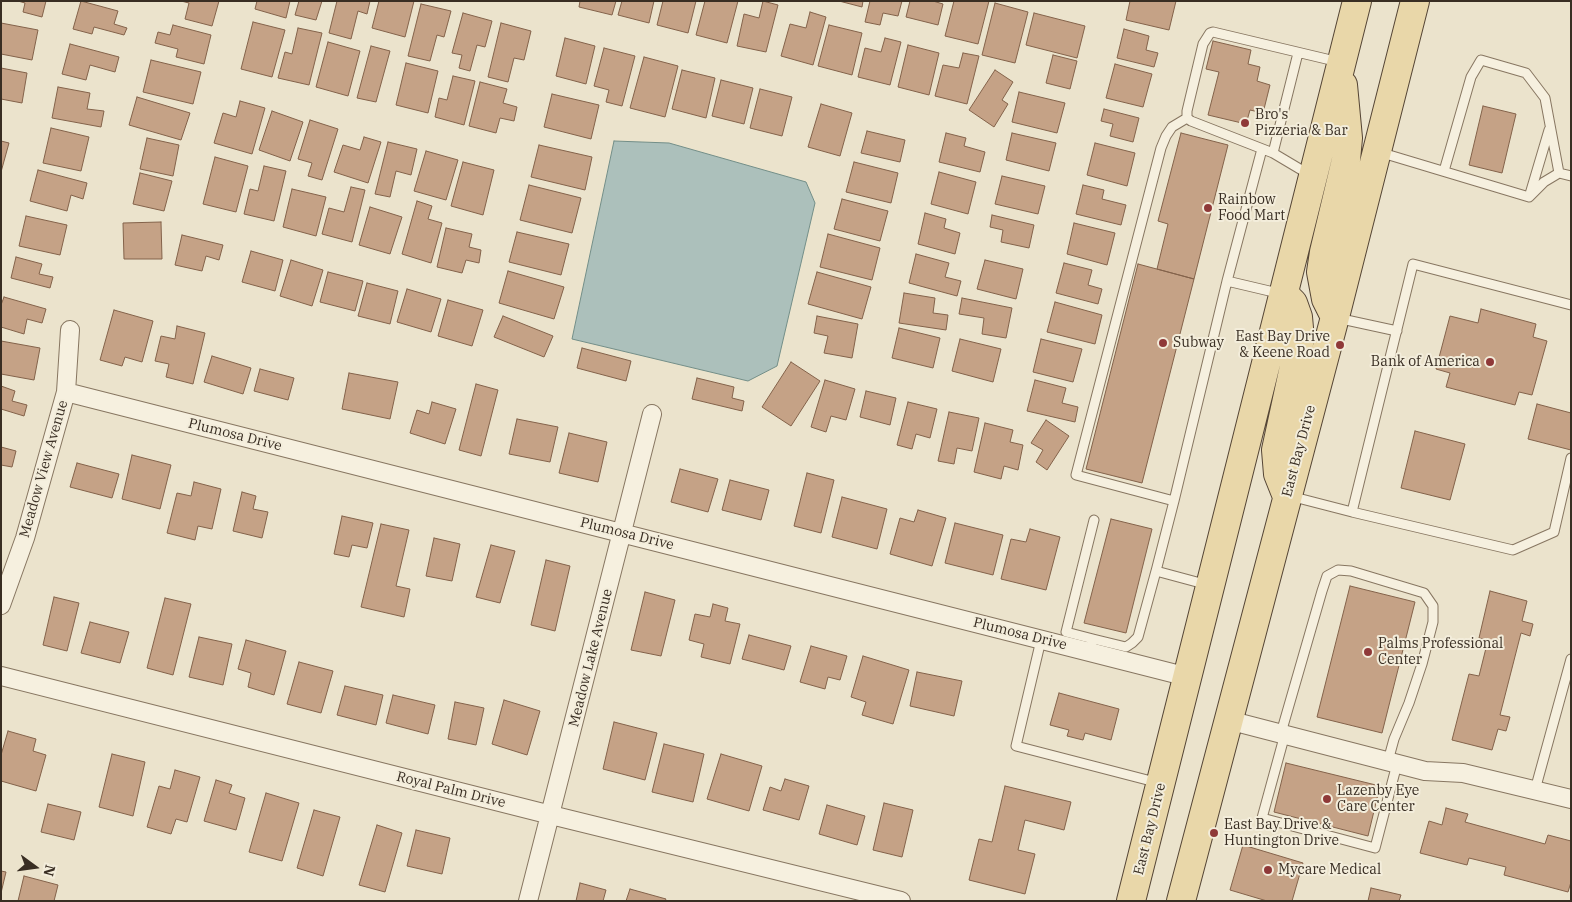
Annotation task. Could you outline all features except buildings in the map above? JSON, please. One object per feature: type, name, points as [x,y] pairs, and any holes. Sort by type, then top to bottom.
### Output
[{"type":"main road","name":"East Bay Drive","points":[[1131,901],[1357,1]]},
{"type":"main road","name":"East Bay Drive","points":[[1180,901],[1335,317],[1414,1]]},
{"type":"main road","points":[[1335,317],[1326,300],[1321,272],[1346,160],[1348,138],[1342,63]]},
{"type":"main road","points":[[1284,294],[1293,303],[1298,317],[1300,339],[1276,450],[1278,474],[1287,495]]},
{"type":"street","name":"Meadow View Avenue","points":[[1,605],[26,538],[66,392],[70,330]]},
{"type":"street","name":"Plumosa Drive","points":[[66,392],[1041,640],[1091,645],[1188,677]]},
{"type":"street","name":"Meadow Lake Avenue","points":[[528,901],[652,414]]},
{"type":"street","name":"Royal Palm Drive","points":[[1,676],[901,901]]},
{"type":"street","points":[[1228,720],[1425,771],[1463,773],[1571,799]]},
{"type":"lane","points":[[1187,118],[1187,110],[1203,44],[1210,33],[1213,32],[1342,63]]},
{"type":"lane","points":[[1273,153],[1298,52]]},
{"type":"lane","points":[[1444,171],[1471,77],[1481,60],[1526,73],[1545,98],[1552,144],[1559,173]]},
{"type":"lane","points":[[1187,118],[1273,153],[1313,176]]},
{"type":"lane","points":[[1174,500],[1076,475],[1161,148],[1172,127],[1187,118]]},
{"type":"lane","points":[[1529,197],[1550,124]]},
{"type":"lane","points":[[1094,520],[1066,632],[1091,645],[1126,647],[1132,644],[1138,636],[1156,571],[1227,281],[1262,149]]},
{"type":"lane","points":[[1376,152],[1529,197]]},
{"type":"lane","points":[[1529,197],[1544,182],[1559,173],[1571,176]]},
{"type":"lane","points":[[1352,512],[1414,264],[1571,305]]},
{"type":"lane","points":[[1227,281],[1284,294]]},
{"type":"lane","points":[[1335,317],[1397,331]]},
{"type":"lane","points":[[1287,495],[1513,550],[1554,532],[1571,458]]},
{"type":"lane","points":[[1338,570],[1351,571],[1424,593],[1433,606],[1433,622],[1422,664],[1394,739],[1393,762],[1375,848],[1262,818],[1322,591],[1328,576],[1338,570]]},
{"type":"lane","points":[[1156,571],[1211,586]]},
{"type":"lane","points":[[1041,640],[1016,746],[1161,784]]},
{"type":"lane","points":[[1535,790],[1571,659]]},
{"type":"shaded area","points":[[614,141],[669,143],[806,182],[815,203],[777,366],[748,381],[572,339]]},
{"type":"place","name":"Bro's Pizzeria & Bar","points":[[1245,123]]},
{"type":"place","name":"Rainbow Food Mart","points":[[1208,208]]},
{"type":"place","name":"Subway","points":[[1163,343]]},
{"type":"place","name":"East Bay Drive & Keene Road","points":[[1340,345]]},
{"type":"place","name":"Bank of America","points":[[1490,362]]},
{"type":"place","name":"Palms Professional Center","points":[[1368,652]]},
{"type":"place","name":"Lazenby Eye Care Center","points":[[1327,799]]},
{"type":"place","name":"East Bay Drive & Huntington Drive","points":[[1214,833]]},
{"type":"place","name":"Mycare Medical","points":[[1268,870]]}]
